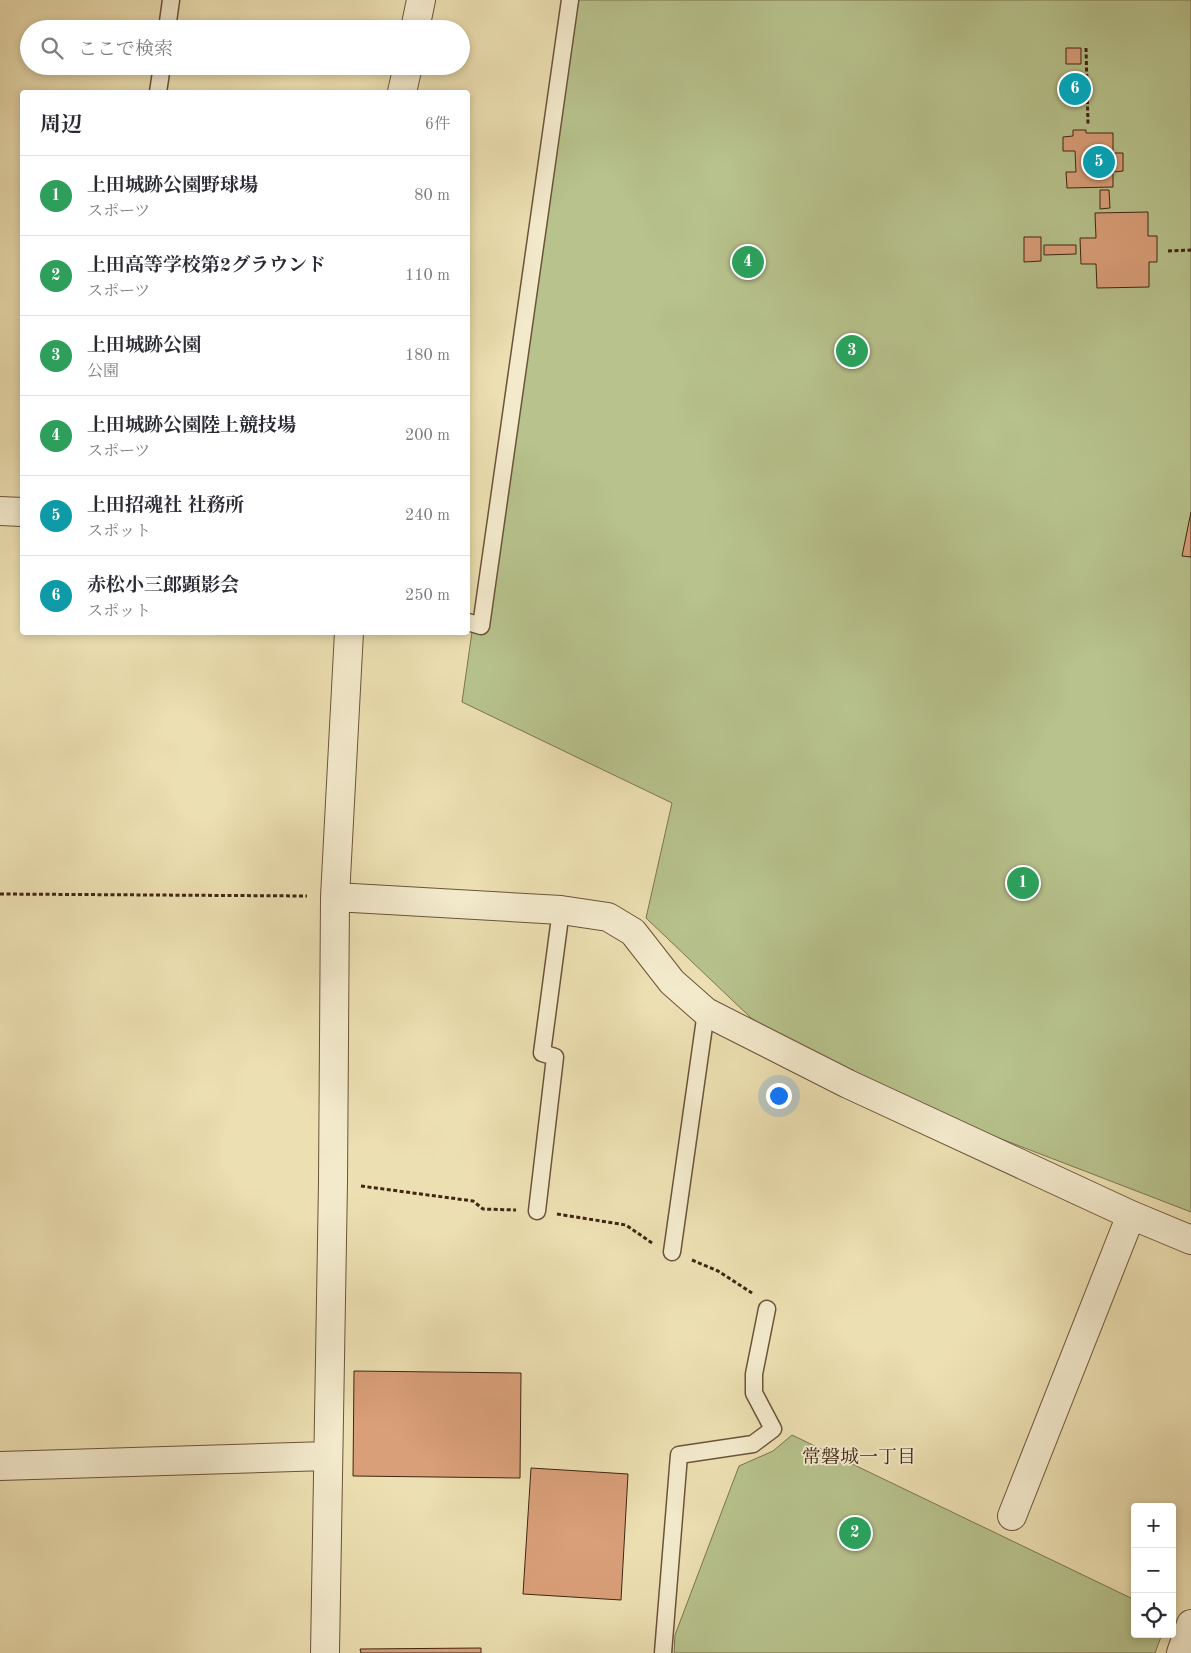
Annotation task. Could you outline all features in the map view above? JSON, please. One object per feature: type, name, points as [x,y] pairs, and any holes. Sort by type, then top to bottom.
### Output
[{"type":"street","points":[[417,20],[421,0]]},
{"type":"street","points":[[402,90],[406,75]]},
{"type":"street","points":[[0,511],[20,512]]},
{"type":"street","points":[[325,1653],[333,1182],[335,897],[349,635]]},
{"type":"street","points":[[335,897],[561,910],[608,917],[633,932],[672,982],[706,1012],[848,1084],[1131,1215],[1191,1240]]},
{"type":"street","points":[[1012,1516],[1131,1215]]},
{"type":"street","points":[[0,1466],[327,1456]]},
{"type":"street","points":[[1181,1653],[1191,1624]]},
{"type":"lane","points":[[168,20],[171,0]]},
{"type":"lane","points":[[470,623],[481,626],[570,0]]},
{"type":"lane","points":[[158,90],[161,75]]},
{"type":"lane","points":[[537,1211],[555,1056],[542,1053],[561,910]]},
{"type":"lane","points":[[672,1252],[706,1012]]},
{"type":"lane","points":[[663,1653],[679,1455],[753,1444],[772,1428],[754,1393],[754,1374],[767,1309]]},
{"type":"path","points":[[1086,48],[1088,124]]},
{"type":"path","points":[[1168,251],[1191,250]]},
{"type":"path","points":[[0,894],[335,897]]},
{"type":"path","points":[[333,1182],[473,1201],[483,1208],[537,1211],[626,1224],[655,1246],[718,1271],[763,1300],[767,1309]]},
{"type":"green space","points":[[562,0],[1191,0],[1191,1212],[856,1083],[751,1018],[646,918],[672,803],[462,702]]},
{"type":"green space","points":[[792,1435],[1131,1598],[1131,1638],[1161,1638],[1155,1653],[674,1653],[675,1635],[739,1466],[773,1451]]},
{"type":"building","points":[[1066,48],[1081,48],[1081,64],[1066,64]]},
{"type":"building","points":[[1069,82],[1081,82],[1081,97],[1069,97]]},
{"type":"building","points":[[1073,130],[1086,130],[1086,133],[1113,133],[1113,153],[1123,153],[1123,171],[1113,172],[1113,187],[1067,188],[1066,172],[1076,172],[1075,151],[1063,151],[1063,137],[1073,136]]},
{"type":"building","points":[[1100,190],[1109,190],[1110,208],[1100,209]]},
{"type":"building","points":[[1148,212],[1148,236],[1157,236],[1157,262],[1149,262],[1149,287],[1097,288],[1096,264],[1081,264],[1080,238],[1096,238],[1095,213]]},
{"type":"building","points":[[1024,237],[1041,237],[1041,261],[1024,262]]},
{"type":"building","points":[[1044,245],[1076,245],[1076,254],[1044,255]]},
{"type":"building","points":[[1191,512],[1191,557],[1182,556]]},
{"type":"building","points":[[354,1371],[521,1373],[520,1478],[353,1476]]},
{"type":"building","points":[[531,1468],[628,1474],[621,1600],[523,1594]]},
{"type":"building","points":[[481,1648],[481,1653],[361,1653],[360,1649]]},
{"type":"place","name":"赤松小三郎顕影会","points":[[1075,89]]},
{"type":"place","name":"上田招魂社 社務所","points":[[1099,162]]},
{"type":"place","name":"上田城跡公園陸上競技場","points":[[748,262]]},
{"type":"place","name":"上田城跡公園","points":[[852,351]]},
{"type":"place","name":"上田城跡公園野球場","points":[[1023,883]]},
{"type":"place","name":"上田高等学校第2グラウンド","points":[[855,1533]]},
{"type":"district","name":"常磐城一丁目","points":[[859,1458]]}]
